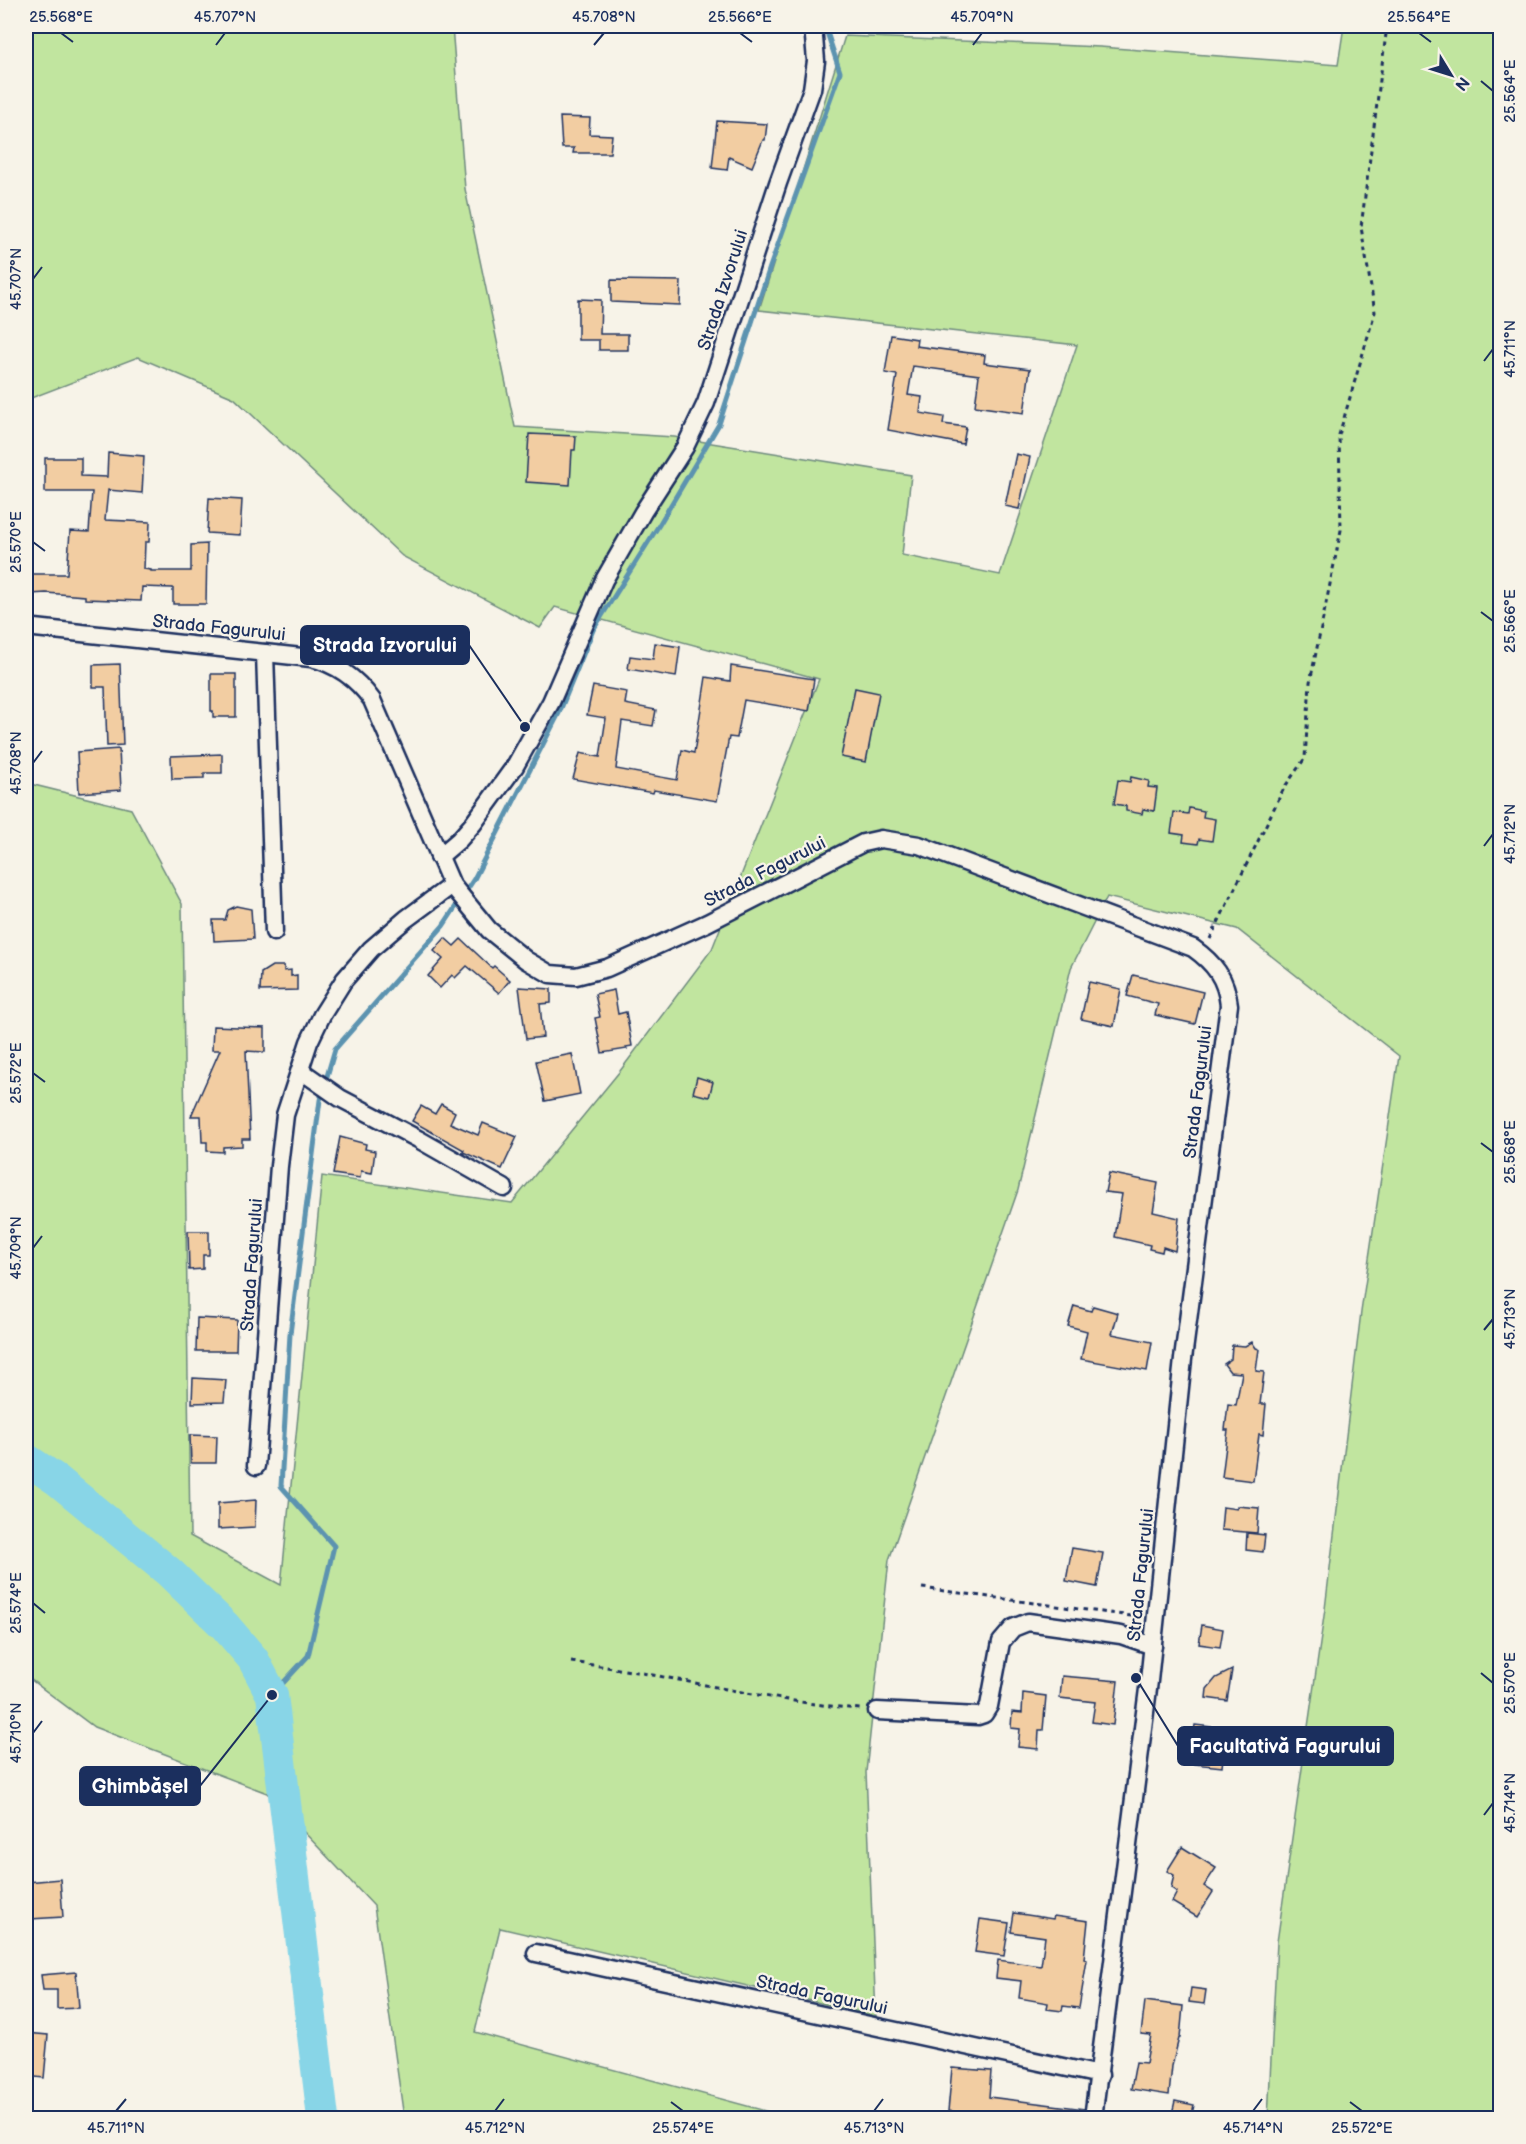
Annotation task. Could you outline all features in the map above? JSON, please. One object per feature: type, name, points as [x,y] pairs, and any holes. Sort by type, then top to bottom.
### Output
[{"type":"street","name":"Strada Izvorului","points":[[439,857],[473,824],[515,766],[551,702],[579,633],[604,580],[643,512],[685,447],[706,404],[812,88],[816,61],[813,26]]},
{"type":"street","name":"Strada Fagurului","points":[[26,627],[323,661],[351,677],[372,700],[454,888],[489,930],[526,960],[550,974],[576,976],[608,968],[678,937],[863,843],[881,839],[919,845],[1193,948],[1208,958],[1219,972],[1227,987],[1229,1005],[1183,1359],[1153,1646],[1094,2118]]},
{"type":"street","points":[[265,653],[274,932]]},
{"type":"street","name":"Strada Fagurului","points":[[255,1466],[285,1115],[309,1042],[322,1015],[344,980],[371,949],[406,919],[454,888]]},
{"type":"street","points":[[300,1070],[331,1092],[504,1188]]},
{"type":"street","points":[[877,1711],[978,1716],[984,1714],[989,1706],[1001,1642],[1013,1628],[1028,1622],[1121,1635],[1153,1646]]},
{"type":"street","name":"Strada Fagurului","points":[[536,1953],[1100,2075]]},
{"type":"path","points":[[1202,954],[1284,788],[1305,758],[1310,682],[1341,530],[1339,435],[1375,312],[1361,227],[1387,26]]},
{"type":"path","points":[[922,1588],[1156,1619]]},
{"type":"path","points":[[571,1662],[824,1706],[877,1711]]},
{"type":"green space","points":[[26,26],[452,26],[465,189],[515,427],[674,437],[911,475],[902,555],[1000,575],[1077,345],[759,310],[845,36],[1100,47],[1338,65],[1344,26],[1500,26],[1500,2118],[1268,2118],[1277,1942],[1325,1609],[1361,1312],[1399,1056],[1237,929],[1107,897],[1071,968],[1018,1190],[889,1560],[866,1772],[876,2016],[500,1928],[475,2032],[791,2118],[404,2118],[374,1906],[267,1793],[94,1727],[26,1676],[26,783],[131,809],[182,904],[190,1536],[281,1585],[322,1176],[512,1203],[620,1071],[712,949],[819,679],[555,607],[540,628],[402,556],[234,398],[138,357],[26,400]]},
{"type":"building","points":[[560,117],[590,118],[589,134],[612,135],[610,153],[573,153],[574,148],[562,148]]},
{"type":"building","points":[[717,121],[767,124],[765,140],[763,140],[752,167],[729,157],[727,170],[712,168]]},
{"type":"building","points":[[611,280],[681,281],[680,305],[611,302]]},
{"type":"building","points":[[578,299],[601,300],[600,334],[628,334],[628,350],[599,350],[599,340],[578,340]]},
{"type":"building","points":[[891,335],[917,339],[916,346],[985,355],[984,363],[1030,369],[1024,413],[975,406],[979,375],[913,366],[908,395],[922,397],[920,413],[944,417],[943,424],[966,427],[963,444],[888,430],[897,375],[885,373]]},
{"type":"building","points":[[529,434],[576,436],[575,450],[572,450],[570,485],[526,482]]},
{"type":"building","points":[[108,453],[144,456],[142,493],[108,490],[105,520],[150,522],[149,542],[145,542],[144,569],[151,571],[191,571],[191,545],[207,544],[206,604],[173,604],[173,588],[142,587],[141,601],[85,599],[85,596],[46,593],[31,594],[31,574],[67,574],[70,531],[89,532],[92,492],[45,492],[45,458],[81,458],[81,476],[107,477]]},
{"type":"building","points":[[1016,454],[1030,457],[1019,509],[1005,506]]},
{"type":"building","points":[[209,498],[242,500],[240,535],[207,533]]},
{"type":"building","points":[[655,643],[680,647],[676,677],[628,669],[630,656],[653,659]]},
{"type":"building","points":[[120,664],[123,745],[107,746],[105,687],[93,687],[93,665]]},
{"type":"building","points":[[731,666],[814,679],[809,711],[744,700],[737,738],[729,737],[717,801],[573,779],[580,753],[600,757],[606,718],[587,715],[593,686],[627,692],[625,704],[656,710],[653,726],[622,721],[616,769],[677,780],[682,750],[694,753],[706,677],[730,681]]},
{"type":"building","points":[[211,674],[236,674],[236,717],[213,717]]},
{"type":"building","points":[[855,688],[879,693],[866,762],[841,757]]},
{"type":"building","points":[[119,749],[121,790],[79,793],[77,752]]},
{"type":"building","points":[[222,754],[222,773],[204,773],[204,778],[172,779],[171,756]]},
{"type":"building","points":[[1131,777],[1149,781],[1148,787],[1157,788],[1154,811],[1143,809],[1142,814],[1126,811],[1126,806],[1114,804],[1118,780],[1130,782]]},
{"type":"building","points":[[1189,808],[1204,811],[1203,817],[1215,819],[1212,841],[1199,839],[1198,844],[1183,842],[1184,835],[1171,833],[1174,812],[1188,814]]},
{"type":"building","points":[[236,906],[251,909],[253,939],[214,941],[213,920],[225,920],[228,910]]},
{"type":"building","points":[[445,938],[454,946],[461,939],[492,968],[494,966],[510,980],[499,993],[467,966],[455,978],[452,975],[440,988],[428,976],[443,959],[434,951]]},
{"type":"building","points":[[272,966],[284,966],[284,971],[291,970],[291,976],[297,975],[297,990],[260,991],[261,973]]},
{"type":"building","points":[[1133,975],[1203,992],[1195,1024],[1155,1015],[1158,1004],[1127,996]]},
{"type":"building","points":[[1089,982],[1121,989],[1114,1026],[1081,1019]]},
{"type":"building","points":[[519,987],[551,989],[551,1003],[540,1004],[543,1037],[526,1039]]},
{"type":"building","points":[[614,990],[618,1014],[626,1012],[632,1046],[602,1053],[595,1018],[600,1017],[595,994]]},
{"type":"building","points":[[213,1026],[265,1028],[265,1052],[246,1051],[250,1139],[242,1139],[242,1146],[223,1147],[223,1152],[207,1151],[207,1142],[202,1142],[201,1116],[191,1116],[220,1050],[212,1050]]},
{"type":"building","points":[[572,1054],[580,1094],[545,1101],[536,1061]]},
{"type":"building","points":[[697,1077],[713,1082],[709,1097],[693,1093]]},
{"type":"building","points":[[441,1104],[455,1112],[450,1123],[478,1135],[483,1123],[517,1137],[502,1169],[463,1152],[464,1150],[412,1121],[421,1106],[435,1114]]},
{"type":"building","points":[[340,1137],[366,1144],[365,1149],[375,1151],[372,1173],[361,1171],[360,1178],[333,1174]]},
{"type":"building","points":[[1109,1173],[1158,1183],[1153,1212],[1179,1218],[1175,1251],[1163,1247],[1162,1252],[1149,1249],[1150,1245],[1115,1237],[1122,1194],[1105,1192]]},
{"type":"building","points":[[188,1231],[209,1231],[209,1255],[203,1255],[203,1269],[189,1270]]},
{"type":"building","points":[[1074,1306],[1091,1311],[1093,1306],[1118,1313],[1112,1334],[1152,1342],[1147,1371],[1081,1359],[1087,1331],[1068,1326]]},
{"type":"building","points":[[197,1318],[237,1320],[236,1351],[196,1351]]},
{"type":"building","points":[[1252,1342],[1259,1349],[1256,1371],[1264,1372],[1260,1404],[1266,1404],[1263,1435],[1259,1434],[1253,1481],[1222,1477],[1228,1430],[1225,1430],[1228,1404],[1236,1405],[1242,1373],[1230,1372],[1224,1364],[1231,1359],[1232,1345],[1245,1346]]},
{"type":"building","points":[[193,1378],[226,1380],[224,1402],[192,1403]]},
{"type":"building","points":[[190,1435],[217,1436],[216,1463],[191,1463]]},
{"type":"building","points":[[256,1500],[255,1527],[218,1529],[218,1503]]},
{"type":"building","points":[[1237,1506],[1259,1508],[1257,1533],[1221,1530],[1223,1507],[1237,1509]]},
{"type":"building","points":[[1247,1533],[1265,1535],[1263,1552],[1246,1550]]},
{"type":"building","points":[[1072,1548],[1103,1553],[1097,1587],[1066,1581]]},
{"type":"building","points":[[1202,1625],[1223,1629],[1220,1647],[1199,1644]]},
{"type":"building","points":[[1232,1670],[1227,1701],[1206,1698],[1207,1689],[1216,1678]]},
{"type":"building","points":[[1062,1676],[1118,1681],[1113,1725],[1092,1722],[1095,1702],[1060,1698]]},
{"type":"building","points":[[1023,1693],[1046,1696],[1043,1730],[1039,1730],[1038,1749],[1018,1747],[1020,1729],[1011,1728],[1012,1712],[1022,1713]]},
{"type":"building","points":[[1195,1725],[1220,1728],[1219,1740],[1225,1741],[1222,1767],[1186,1763],[1189,1736],[1193,1737]]},
{"type":"building","points":[[1182,1847],[1216,1868],[1204,1886],[1213,1892],[1197,1917],[1172,1902],[1177,1892],[1171,1888],[1174,1875],[1167,1871]]},
{"type":"building","points":[[60,1879],[63,1917],[30,1919],[27,1882]]},
{"type":"building","points":[[1014,1913],[1088,1921],[1084,1959],[1087,1960],[1079,2008],[1063,2006],[1062,2011],[1047,2009],[1048,2003],[1019,1998],[1021,1981],[996,1978],[998,1960],[1041,1966],[1045,1937],[1011,1932]]},
{"type":"building","points":[[980,1919],[1009,1923],[1004,1956],[975,1952]]},
{"type":"building","points":[[76,1972],[79,2008],[57,2009],[57,1990],[43,1990],[41,1975]]},
{"type":"building","points":[[1191,1988],[1206,1990],[1204,2004],[1189,2002]]},
{"type":"building","points":[[1145,2001],[1183,2006],[1180,2038],[1172,2066],[1169,2095],[1131,2089],[1136,2062],[1146,2063],[1151,2035],[1141,2034]]},
{"type":"building","points":[[26,2033],[48,2035],[44,2078],[26,2076]]},
{"type":"building","points":[[952,2068],[991,2071],[989,2097],[1084,2109],[1083,2118],[1026,2118],[948,2111]]},
{"type":"building","points":[[1175,2101],[1194,2105],[1191,2118],[1171,2118]]},
{"type":"waterway","points":[[272,1695],[308,1656],[334,1546],[281,1486],[290,1334],[320,1100],[335,1049],[443,926],[474,879],[559,713],[593,630],[719,424],[770,267],[840,72],[825,26]]},
{"type":"waterway","points":[[26,1459],[57,1480],[169,1572],[225,1626],[253,1659],[272,1695],[323,2118]]},
{"type":"place","name":"Strada Izvorului","points":[[525,727]]},
{"type":"place","name":"Facultativă Fagurului","points":[[1136,1678]]},
{"type":"place","name":"Ghimbășel","points":[[272,1695]]}]
